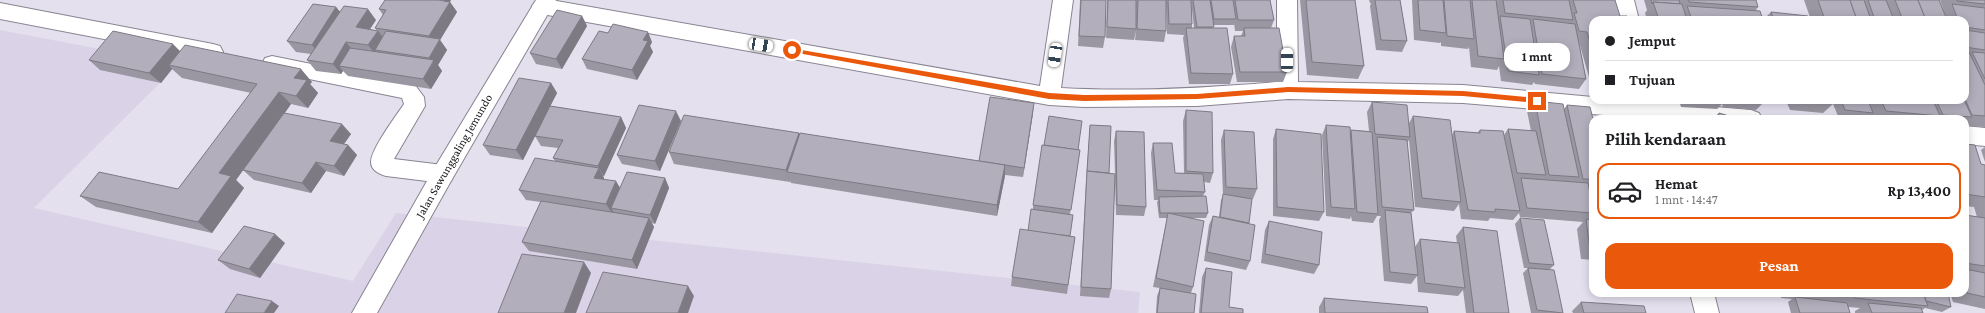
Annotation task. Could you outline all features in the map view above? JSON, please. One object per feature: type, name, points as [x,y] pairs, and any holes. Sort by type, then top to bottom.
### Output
[{"type":"street","points":[[1049,96],[1063,0]]},
{"type":"street","points":[[1287,0],[1288,90]]},
{"type":"street","points":[[1624,0],[1628,16]]},
{"type":"street","points":[[544,3],[1049,96],[1084,98],[1197,97],[1288,90],[1463,94],[1708,115]]},
{"type":"street","name":"Jalan Sawunggaling Jemundo","points":[[364,313],[433,172],[544,3]]},
{"type":"street","points":[[0,11],[231,55]]},
{"type":"street","points":[[254,60],[408,91],[415,99],[414,106],[382,159],[383,165],[386,167],[433,172]]},
{"type":"street","points":[[1969,136],[1985,137]]},
{"type":"street","points":[[1703,297],[1707,313]]},
{"type":"shaded area","points":[[0,30],[179,64],[34,208],[353,281],[396,213],[1140,292],[1138,313],[0,313]]},
{"type":"building","points":[[385,0],[438,0],[450,2],[429,36],[375,28],[386,10],[379,9]]},
{"type":"building","points":[[1081,0],[1106,0],[1105,37],[1079,36]]},
{"type":"building","points":[[1108,0],[1136,0],[1136,29],[1107,27]]},
{"type":"building","points":[[1138,0],[1166,0],[1166,31],[1137,29]]},
{"type":"building","points":[[1168,0],[1191,0],[1192,24],[1169,24]]},
{"type":"building","points":[[1193,0],[1210,0],[1214,27],[1197,27]]},
{"type":"building","points":[[1211,0],[1233,0],[1236,19],[1214,19]]},
{"type":"building","points":[[1235,0],[1270,0],[1274,20],[1238,20]]},
{"type":"building","points":[[1306,0],[1355,0],[1364,66],[1312,62]]},
{"type":"building","points":[[1375,0],[1400,0],[1407,41],[1381,40]]},
{"type":"building","points":[[1418,0],[1443,0],[1446,33],[1420,30]]},
{"type":"building","points":[[1444,0],[1470,0],[1474,39],[1447,36]]},
{"type":"building","points":[[1472,0],[1496,0],[1504,59],[1478,56]]},
{"type":"building","points":[[1503,0],[1569,0],[1573,20],[1505,13]]},
{"type":"building","points":[[1573,0],[1615,0],[1620,16],[1589,16],[1589,39],[1587,32],[1579,31],[1574,13],[1577,13]]},
{"type":"building","points":[[1651,0],[1679,0],[1680,4],[1653,2],[1652,4]]},
{"type":"building","points":[[1688,0],[1756,0],[1758,7],[1689,2]]},
{"type":"building","points":[[1818,0],[1850,0],[1856,16],[1824,16]]},
{"type":"building","points":[[1850,0],[1864,0],[1870,16],[1856,16]]},
{"type":"building","points":[[1868,0],[1886,0],[1892,16],[1874,16]]},
{"type":"building","points":[[1895,0],[1918,0],[1924,16],[1901,16]]},
{"type":"building","points":[[1918,0],[1939,0],[1945,16],[1924,16]]},
{"type":"building","points":[[1985,0],[1985,4],[1957,1]]},
{"type":"building","points":[[1653,2],[1682,4],[1686,16],[1658,16]]},
{"type":"building","points":[[313,4],[336,7],[312,45],[287,41]]},
{"type":"building","points":[[1952,4],[1985,8],[1985,30],[1969,28],[1969,16],[1956,16]]},
{"type":"building","points":[[344,6],[368,9],[356,27],[378,31],[368,45],[346,42],[333,64],[307,60]]},
{"type":"building","points":[[1687,6],[1760,11],[1762,16],[1691,16]]},
{"type":"building","points":[[557,10],[582,16],[556,59],[530,53]]},
{"type":"building","points":[[1771,12],[1808,16],[1772,16]]},
{"type":"building","points":[[1500,16],[1530,19],[1539,75],[1508,71]]},
{"type":"building","points":[[1533,19],[1575,24],[1586,79],[1542,74]]},
{"type":"building","points":[[613,24],[648,32],[643,40],[648,41],[632,70],[582,59],[599,31],[608,33]]},
{"type":"building","points":[[1186,28],[1227,28],[1233,74],[1191,73]]},
{"type":"building","points":[[1244,28],[1279,28],[1287,72],[1240,72],[1234,36],[1245,36]]},
{"type":"building","points":[[113,31],[173,44],[149,73],[89,60]]},
{"type":"building","points":[[386,31],[440,39],[429,58],[375,50]]},
{"type":"building","points":[[1969,31],[1985,33],[1985,50],[1969,48]]},
{"type":"building","points":[[185,45],[301,69],[294,78],[307,80],[296,96],[279,92],[219,173],[231,176],[198,222],[80,196],[99,172],[178,189],[257,84],[169,65]]},
{"type":"building","points":[[350,48],[434,60],[423,79],[339,66]]},
{"type":"building","points":[[1969,52],[1985,85],[1985,116],[1972,115],[1967,104],[1969,104]]},
{"type":"building","points":[[1972,52],[1985,53],[1985,79]]},
{"type":"building","points":[[519,78],[551,83],[516,150],[483,145]]},
{"type":"building","points":[[990,97],[1034,103],[1024,168],[979,161]]},
{"type":"building","points":[[1535,101],[1563,104],[1579,177],[1549,175]]},
{"type":"building","points":[[1372,102],[1407,105],[1410,137],[1375,134]]},
{"type":"building","points":[[1843,104],[1870,104],[1873,113],[1845,110]]},
{"type":"building","points":[[1883,104],[1935,104],[1940,115],[1929,115],[1886,111]]},
{"type":"building","points":[[1938,104],[1966,104],[1972,117],[1969,117],[1969,115],[1943,115]]},
{"type":"building","points":[[639,105],[676,111],[655,161],[617,155]]},
{"type":"building","points":[[1567,105],[1590,107],[1592,115],[1589,115],[1589,179],[1583,179]]},
{"type":"building","points":[[550,106],[621,117],[598,166],[553,158],[563,140],[535,136]]},
{"type":"building","points":[[1186,110],[1212,112],[1213,173],[1186,171]]},
{"type":"building","points":[[284,113],[342,124],[330,141],[348,145],[334,166],[316,162],[302,183],[243,170]]},
{"type":"building","points":[[684,115],[799,133],[786,170],[669,152]]},
{"type":"building","points":[[1049,116],[1082,121],[1078,150],[1044,145]]},
{"type":"building","points":[[1413,116],[1450,120],[1461,202],[1422,198]]},
{"type":"building","points":[[1090,125],[1111,126],[1109,173],[1087,171]]},
{"type":"building","points":[[1326,125],[1350,127],[1355,209],[1331,207]]},
{"type":"building","points":[[1276,129],[1321,134],[1324,212],[1277,207]]},
{"type":"building","points":[[1508,129],[1536,131],[1546,175],[1517,173]]},
{"type":"building","points":[[1224,130],[1254,132],[1257,189],[1226,187]]},
{"type":"building","points":[[1351,130],[1372,132],[1378,214],[1357,212]]},
{"type":"building","points":[[1480,130],[1503,131],[1520,211],[1495,209],[1495,212],[1468,210],[1454,131],[1480,133]]},
{"type":"building","points":[[1116,131],[1144,132],[1146,207],[1117,205]]},
{"type":"building","points":[[800,133],[1005,165],[997,205],[787,172]]},
{"type":"building","points":[[1377,137],[1407,140],[1414,210],[1382,207]]},
{"type":"building","points":[[1153,143],[1172,143],[1175,173],[1203,174],[1205,192],[1157,190]]},
{"type":"building","points":[[1969,144],[1975,145],[1981,164],[1985,165],[1985,197],[1969,195]]},
{"type":"building","points":[[1042,145],[1080,150],[1071,210],[1033,205]]},
{"type":"building","points":[[535,158],[599,168],[594,178],[616,181],[606,204],[519,190]]},
{"type":"building","points":[[1087,171],[1115,174],[1111,289],[1081,287]]},
{"type":"building","points":[[627,172],[665,178],[650,215],[611,208]]},
{"type":"building","points":[[1521,178],[1588,183],[1589,213],[1527,208]]},
{"type":"building","points":[[1223,194],[1252,199],[1249,223],[1220,217]]},
{"type":"building","points":[[1206,196],[1208,213],[1160,213],[1159,197]]},
{"type":"building","points":[[541,201],[649,218],[632,260],[522,242]]},
{"type":"building","points":[[1031,209],[1073,215],[1070,236],[1028,231]]},
{"type":"building","points":[[1385,210],[1411,213],[1418,275],[1390,272]]},
{"type":"building","points":[[1168,213],[1204,221],[1193,287],[1156,278]]},
{"type":"building","points":[[1213,216],[1255,225],[1250,261],[1207,252]]},
{"type":"building","points":[[1969,216],[1985,218],[1985,266],[1969,264]]},
{"type":"building","points":[[1520,218],[1544,220],[1554,265],[1529,263]]},
{"type":"building","points":[[1586,219],[1589,219],[1589,242]]},
{"type":"building","points":[[1269,221],[1322,232],[1319,265],[1265,254]]},
{"type":"building","points":[[244,226],[275,234],[249,269],[218,260]]},
{"type":"building","points":[[1463,227],[1497,231],[1509,313],[1474,313]]},
{"type":"building","points":[[1020,229],[1075,237],[1068,285],[1012,277]]},
{"type":"building","points":[[1420,239],[1459,243],[1465,288],[1425,283]]},
{"type":"building","points":[[522,254],[584,262],[564,313],[498,313]]},
{"type":"building","points":[[1206,268],[1232,272],[1229,307],[1243,309],[1243,313],[1201,313]]},
{"type":"building","points":[[1528,268],[1554,270],[1563,313],[1537,310]]},
{"type":"building","points":[[1969,270],[1985,273],[1985,297],[1969,293]]},
{"type":"building","points":[[603,272],[688,286],[678,313],[586,313]]},
{"type":"building","points":[[1160,288],[1196,294],[1194,313],[1157,313]]},
{"type":"building","points":[[237,294],[272,301],[264,313],[225,313]]},
{"type":"building","points":[[1795,297],[1847,303],[1850,313],[1800,313]]},
{"type":"building","points":[[1925,297],[1928,306],[1855,298]]},
{"type":"building","points":[[1925,297],[1949,297],[1951,307],[1926,301]]},
{"type":"building","points":[[1324,298],[1427,307],[1428,313],[1325,313]]},
{"type":"building","points":[[1581,302],[1644,306],[1646,313],[1584,313]]},
{"type":"building","points":[[1868,303],[1921,308],[1923,313],[1872,313]]},
{"type":"route","points":[[792,50],[986,86],[1049,96],[1084,98],[1197,97],[1288,90],[1463,94],[1537,101]]}]
